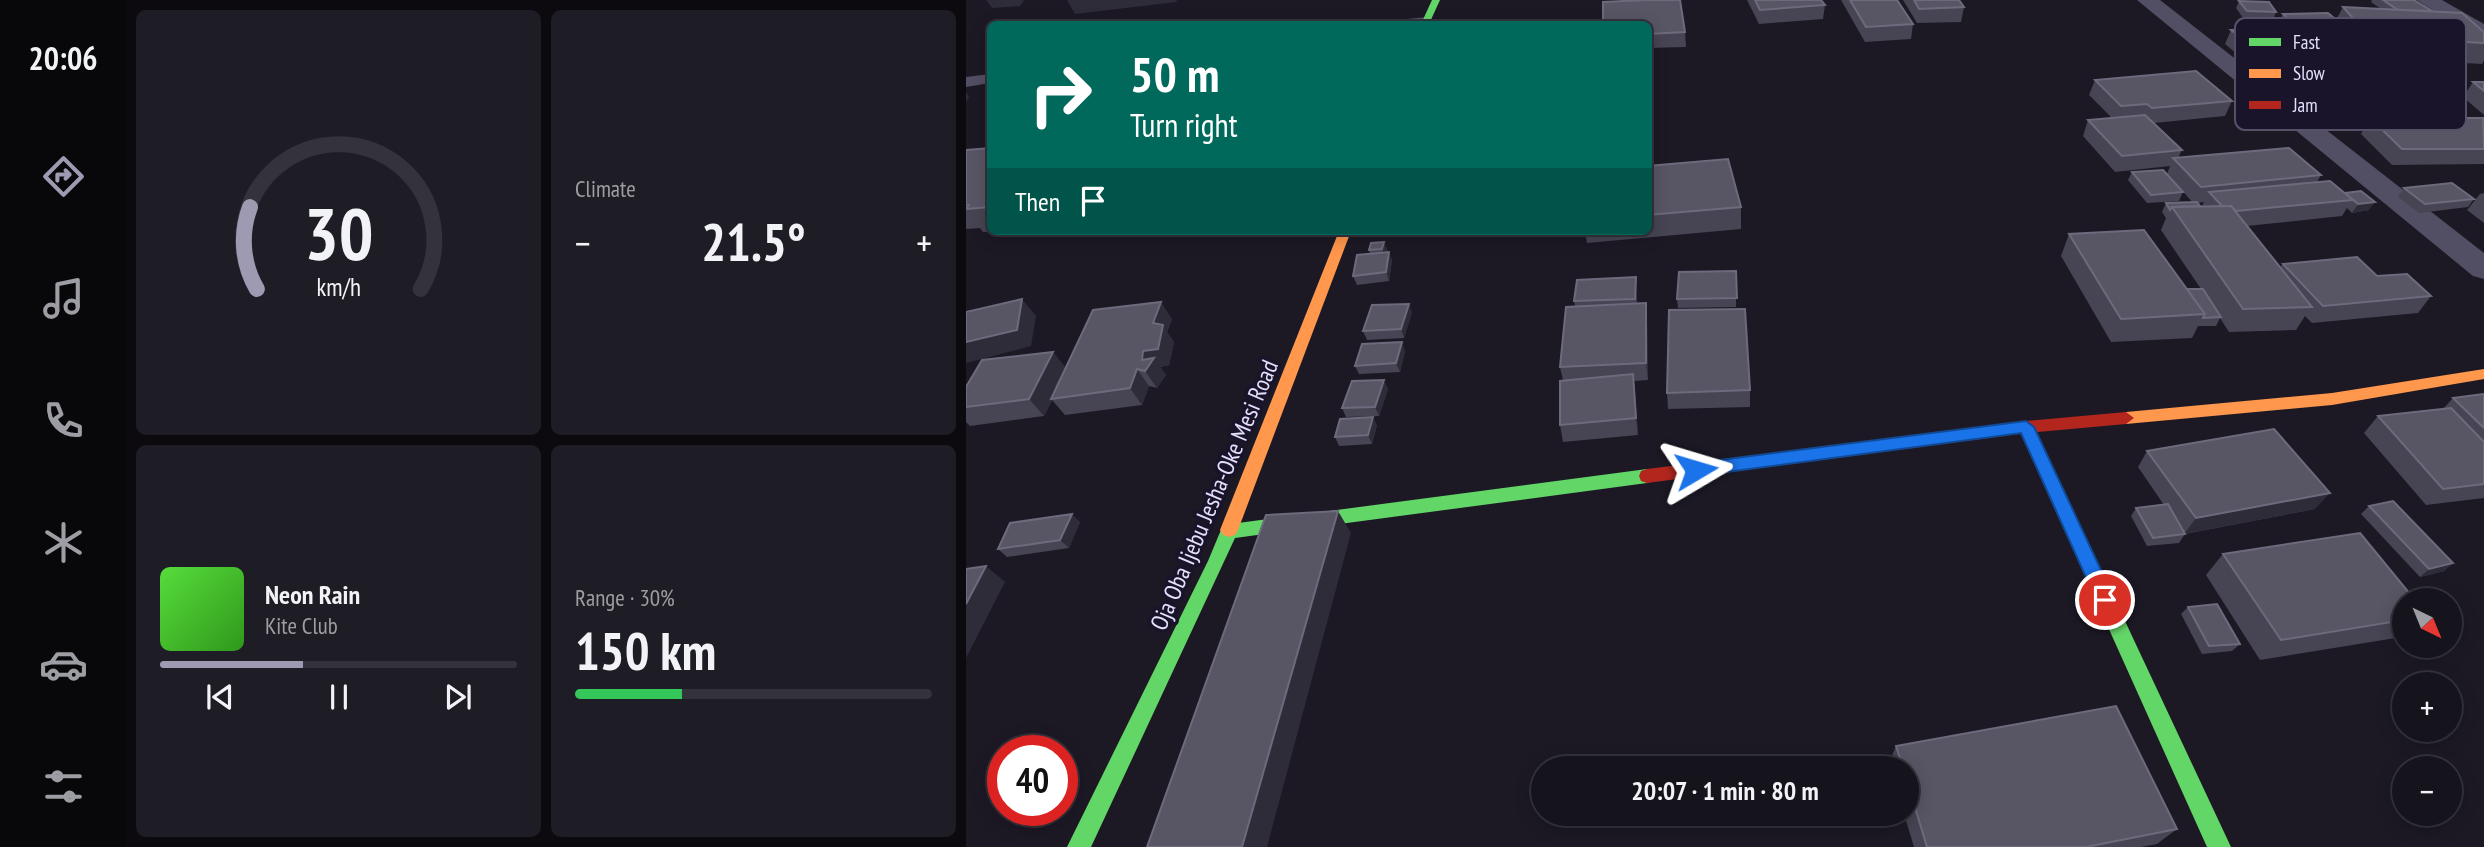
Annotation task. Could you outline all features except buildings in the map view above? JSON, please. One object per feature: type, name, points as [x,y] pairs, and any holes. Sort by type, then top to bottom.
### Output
[{"type":"street","points":[[1427,21],[1436,0]]},
{"type":"street","points":[[2147,0],[2235,70]]},
{"type":"street","points":[[2427,0],[2458,18]]},
{"type":"street","points":[[2466,23],[2484,33]]},
{"type":"street","points":[[2310,130],[2484,269]]},
{"type":"street","name":"Oja Oba Ijebu Jesha-Oke Mesi Road","points":[[1079,847],[1229,531],[1343,235]]},
{"type":"street","points":[[1229,531],[2026,427],[2332,399],[2484,374]]},
{"type":"street","points":[[2026,427],[2219,847]]},
{"type":"lane","points":[[966,82],[987,79]]},
{"type":"traffic: fast","points":[[1426,21],[1436,0]]},
{"type":"traffic: fast","points":[[2026,427],[2219,847]]},
{"type":"traffic: fast","points":[[1229,531],[1647,476]]},
{"type":"traffic: fast","points":[[1079,847],[1217,561],[1229,530]]},
{"type":"traffic: slow","points":[[1229,530],[1343,235]]},
{"type":"traffic: slow","points":[[2126,418],[2332,399],[2484,374]]},
{"type":"traffic: jam","points":[[1647,476],[2026,427],[2126,418]]},
{"type":"route","points":[[1696,470],[2026,427],[2105,600]]}]
